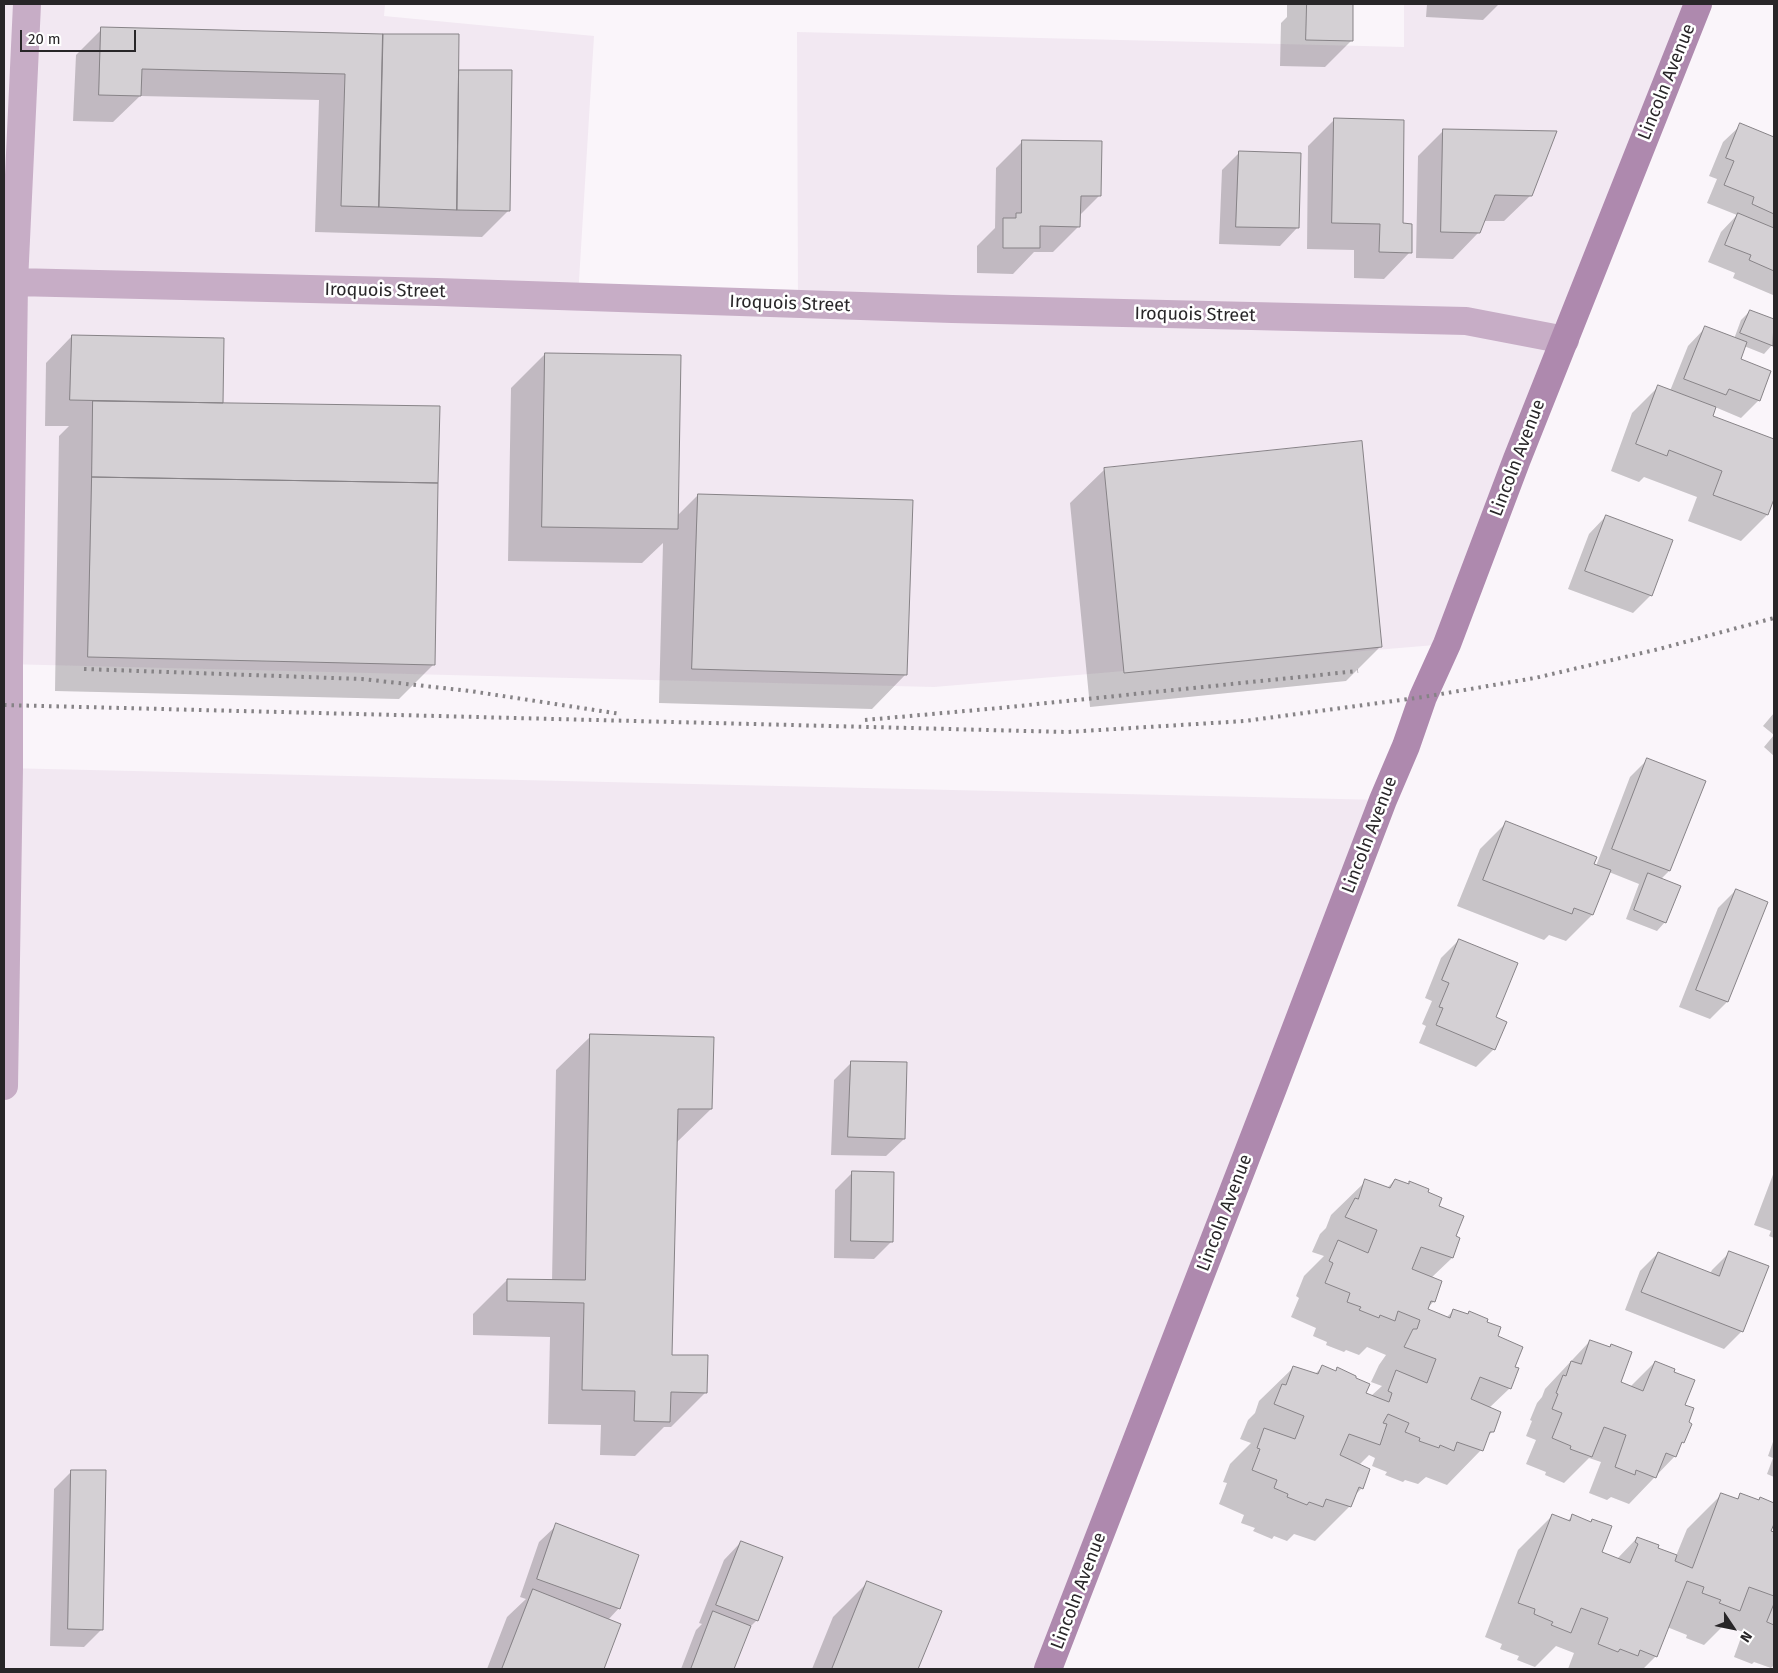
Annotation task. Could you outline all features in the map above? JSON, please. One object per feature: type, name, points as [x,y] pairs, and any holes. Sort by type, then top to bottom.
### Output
[{"type":"main road","name":"Lincoln Avenue","points":[[1048,1669],[1270,1098],[1379,809],[1447,644],[1517,459],[1698,4]]},
{"type":"street","points":[[4,1086],[14,282],[27,4]]},
{"type":"street","name":"Iroquois Street","points":[[14,282],[437,292],[952,309],[1466,321],[1565,340]]},
{"type":"shaded area","points":[[4,4],[385,4],[384,16],[594,36],[578,297],[798,304],[797,32],[1404,47],[1404,4],[1698,4],[1447,644],[934,687],[4,664]]},
{"type":"shaded area","points":[[4,768],[1383,800],[1048,1669],[4,1669]]},
{"type":"building","points":[[1307,4],[1353,4],[1353,41],[1306,40]]},
{"type":"building","points":[[101,27],[383,34],[379,207],[341,206],[345,74],[142,69],[141,96],[99,95]]},
{"type":"building","points":[[383,34],[459,34],[457,210],[379,207]]},
{"type":"building","points":[[459,70],[512,70],[510,211],[457,210]]},
{"type":"building","points":[[1334,118],[1404,120],[1403,223],[1412,224],[1412,253],[1379,252],[1380,224],[1332,223]]},
{"type":"building","points":[[1740,123],[1774,137],[1774,214],[1752,204],[1754,197],[1724,185],[1734,161],[1726,158]]},
{"type":"building","points":[[1443,129],[1557,131],[1532,196],[1495,195],[1480,233],[1441,232]]},
{"type":"building","points":[[1022,140],[1102,141],[1101,196],[1081,196],[1080,227],[1040,226],[1040,248],[1003,248],[1003,218],[1016,218],[1016,213],[1021,213]]},
{"type":"building","points":[[1239,151],[1301,153],[1299,228],[1236,227]]},
{"type":"building","points":[[1738,213],[1774,228],[1774,271],[1749,260],[1751,255],[1725,245]]},
{"type":"building","points":[[1750,310],[1774,319],[1773,346],[1740,333]]},
{"type":"building","points":[[1705,326],[1747,342],[1741,359],[1771,371],[1760,401],[1729,389],[1726,395],[1684,379]]},
{"type":"building","points":[[72,335],[224,338],[223,403],[70,400]]},
{"type":"building","points":[[545,353],[681,355],[678,529],[542,527]]},
{"type":"building","points":[[1658,385],[1716,407],[1713,416],[1774,439],[1774,499],[1768,515],[1713,495],[1722,471],[1669,450],[1667,456],[1636,444]]},
{"type":"building","points":[[93,401],[440,406],[438,483],[92,477]]},
{"type":"building","points":[[1362,441],[1382,647],[1124,673],[1104,468]]},
{"type":"building","points":[[92,477],[438,483],[435,665],[88,657]]},
{"type":"building","points":[[698,494],[913,500],[907,675],[692,669]]},
{"type":"building","points":[[1606,515],[1673,540],[1652,596],[1585,571]]},
{"type":"building","points":[[1647,758],[1706,781],[1670,871],[1612,849]]},
{"type":"building","points":[[1506,821],[1597,857],[1594,864],[1611,870],[1593,915],[1574,908],[1572,914],[1483,880]]},
{"type":"building","points":[[1648,873],[1681,886],[1666,923],[1634,910]]},
{"type":"building","points":[[1736,889],[1768,902],[1728,1002],[1696,990]]},
{"type":"building","points":[[1459,939],[1518,963],[1496,1017],[1507,1022],[1495,1050],[1436,1025],[1443,1008],[1439,1007],[1449,983],[1442,980]]},
{"type":"building","points":[[590,1034],[714,1037],[712,1109],[678,1109],[672,1355],[708,1355],[707,1393],[671,1392],[670,1422],[634,1421],[635,1391],[582,1390],[584,1303],[507,1301],[507,1279],[585,1280]]},
{"type":"building","points":[[851,1061],[907,1062],[905,1139],[848,1137]]},
{"type":"building","points":[[852,1171],[894,1172],[893,1242],[851,1241]]},
{"type":"building","points":[[1365,1179],[1390,1188],[1395,1179],[1409,1184],[1409,1181],[1429,1189],[1428,1192],[1442,1198],[1439,1206],[1464,1216],[1456,1236],[1460,1238],[1453,1258],[1421,1247],[1412,1269],[1442,1281],[1435,1302],[1431,1301],[1428,1309],[1450,1318],[1453,1309],[1468,1314],[1469,1311],[1488,1319],[1487,1322],[1501,1327],[1498,1336],[1523,1347],[1515,1367],[1519,1368],[1511,1389],[1480,1377],[1471,1399],[1501,1412],[1494,1432],[1490,1432],[1483,1451],[1457,1442],[1454,1451],[1440,1445],[1439,1448],[1419,1441],[1420,1438],[1405,1432],[1409,1423],[1388,1414],[1383,1423],[1387,1424],[1380,1445],[1349,1434],[1340,1455],[1370,1469],[1363,1489],[1359,1487],[1351,1507],[1326,1499],[1323,1507],[1309,1502],[1307,1505],[1287,1497],[1288,1494],[1274,1488],[1277,1480],[1252,1470],[1260,1449],[1257,1448],[1264,1428],[1295,1439],[1304,1416],[1274,1404],[1282,1384],[1286,1385],[1293,1366],[1318,1374],[1322,1365],[1336,1371],[1337,1367],[1370,1384],[1366,1393],[1389,1402],[1392,1393],[1388,1391],[1396,1370],[1427,1383],[1436,1359],[1404,1347],[1413,1329],[1417,1329],[1420,1320],[1398,1311],[1395,1321],[1380,1315],[1379,1318],[1359,1310],[1361,1307],[1347,1302],[1350,1293],[1325,1283],[1333,1263],[1329,1261],[1338,1240],[1368,1253],[1377,1230],[1345,1217],[1355,1198],[1358,1199]]},
{"type":"building","points":[[1729,1251],[1769,1266],[1743,1332],[1641,1292],[1658,1252],[1719,1276]]},
{"type":"building","points":[[1590,1340],[1610,1347],[1611,1344],[1632,1352],[1621,1382],[1643,1391],[1655,1361],[1675,1369],[1674,1372],[1695,1380],[1685,1405],[1694,1408],[1689,1422],[1692,1424],[1676,1457],[1666,1453],[1656,1478],[1636,1470],[1635,1475],[1615,1467],[1626,1435],[1604,1427],[1592,1457],[1570,1449],[1571,1446],[1552,1438],[1562,1413],[1552,1409],[1558,1394],[1556,1393],[1563,1375],[1566,1376],[1571,1361],[1581,1364]]},
{"type":"building","points":[[71,1470],[106,1470],[103,1630],[68,1629]]},
{"type":"building","points":[[1721,1493],[1738,1499],[1740,1493],[1759,1500],[1760,1497],[1774,1503],[1774,1524],[1771,1531],[1774,1532],[1774,1596],[1749,1587],[1740,1611],[1719,1603],[1721,1600],[1702,1593],[1704,1587],[1687,1581],[1657,1657],[1640,1650],[1638,1656],[1620,1649],[1618,1652],[1598,1644],[1608,1618],[1581,1608],[1571,1633],[1551,1625],[1553,1622],[1534,1614],[1535,1609],[1518,1603],[1552,1514],[1570,1521],[1572,1514],[1591,1522],[1592,1519],[1612,1526],[1602,1552],[1630,1563],[1638,1544],[1635,1542],[1637,1537],[1659,1545],[1658,1548],[1677,1555],[1675,1561],[1692,1568]]},
{"type":"building","points":[[556,1523],[639,1555],[620,1609],[537,1579]]},
{"type":"building","points":[[741,1541],[783,1557],[758,1621],[716,1605]]},
{"type":"building","points":[[867,1581],[942,1611],[918,1669],[832,1669]]},
{"type":"building","points":[[533,1589],[621,1624],[604,1669],[502,1669]]},
{"type":"building","points":[[1774,1604],[1774,1625],[1767,1622]]},
{"type":"building","points":[[713,1611],[751,1626],[734,1669],[691,1669]]},
{"type":"railway","points":[[4,705],[1067,732],[1245,721],[1423,697],[1535,678],[1659,649],[1774,618]]},
{"type":"railway","points":[[84,669],[362,679],[470,691],[621,714]]},
{"type":"railway","points":[[865,720],[1358,671]]}]
